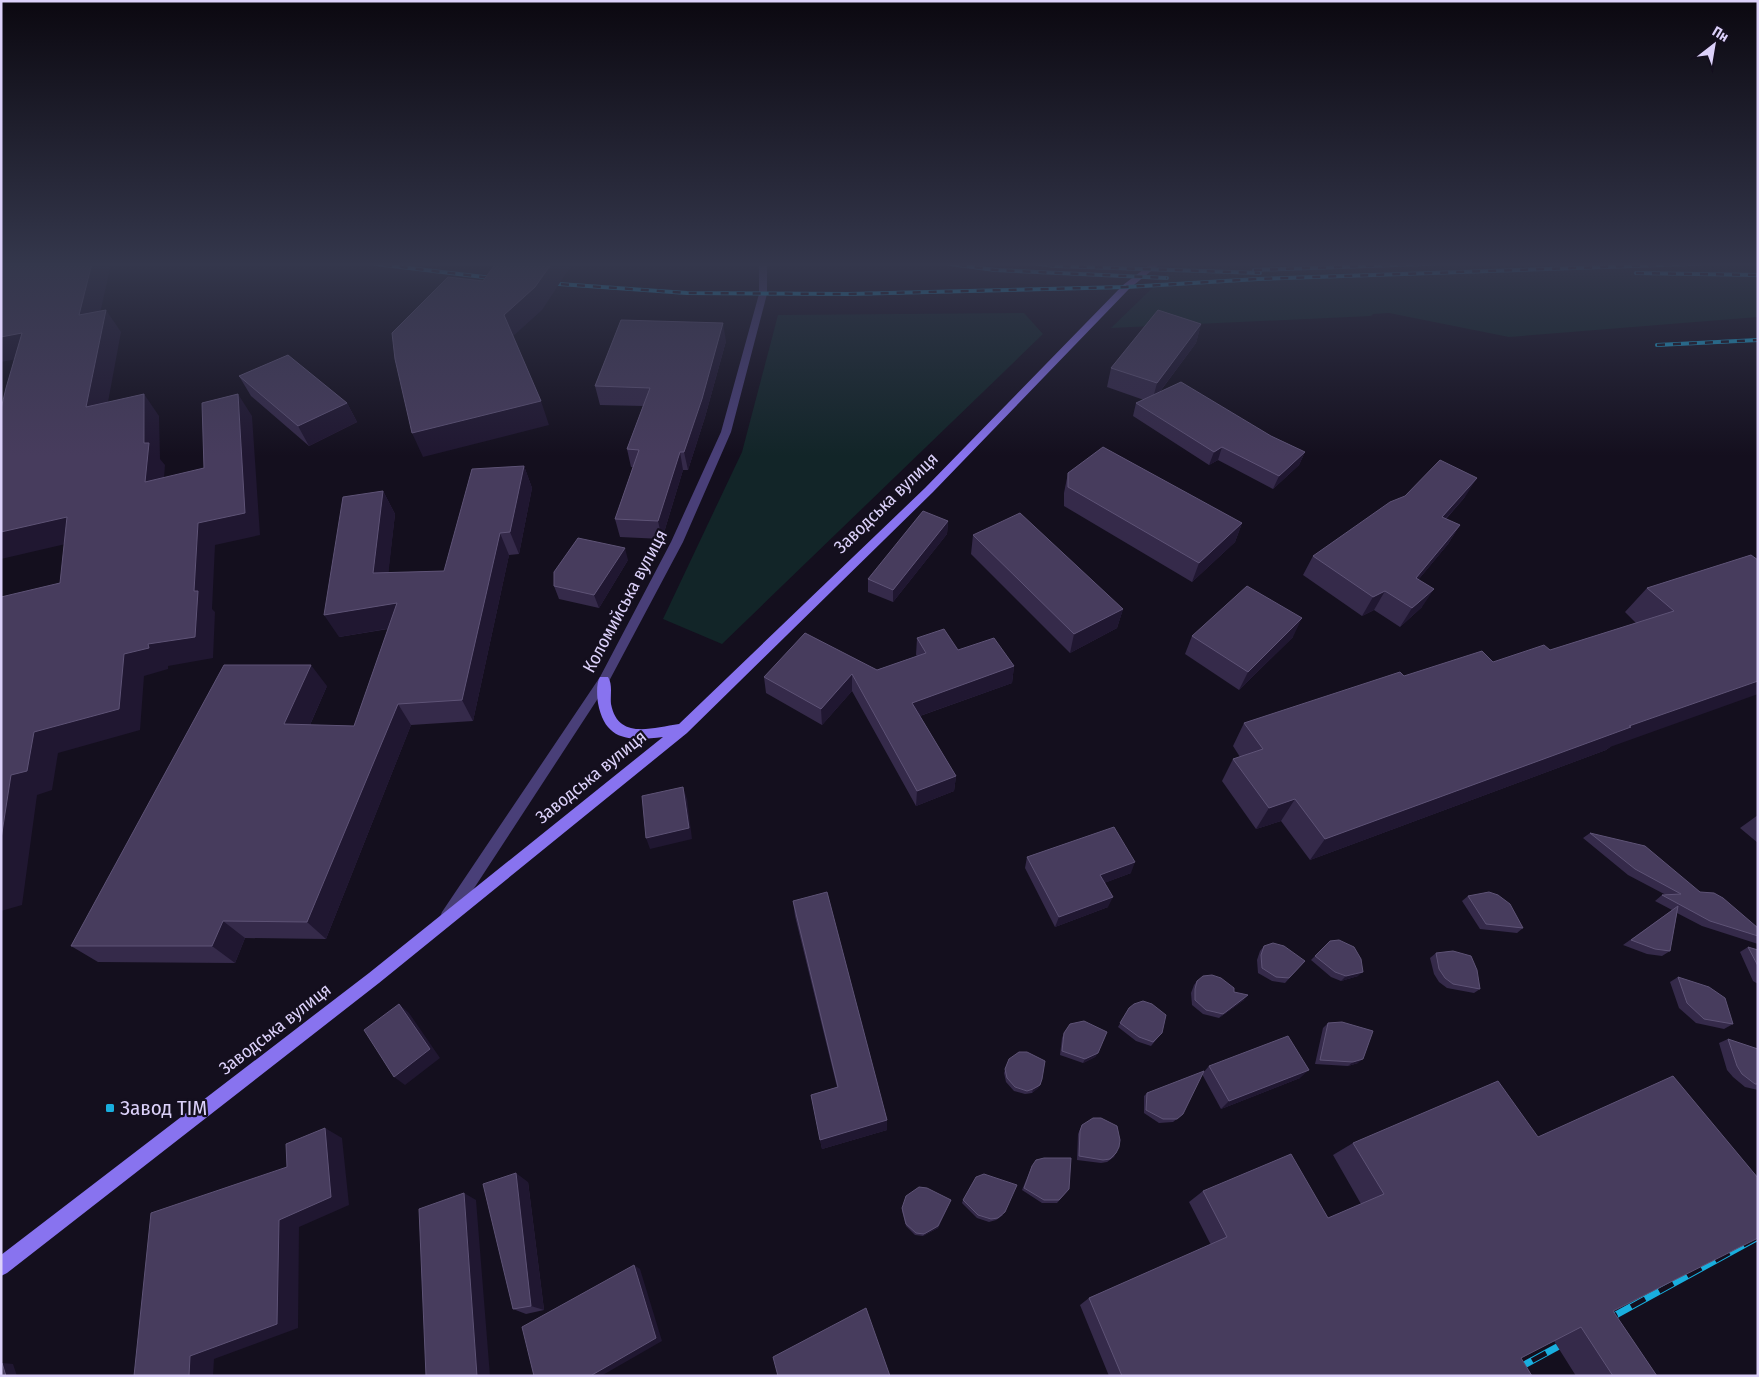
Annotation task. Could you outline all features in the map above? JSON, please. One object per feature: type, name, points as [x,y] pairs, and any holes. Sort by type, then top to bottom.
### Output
[{"type":"main road","name":"Заводська вулиця","points":[[1,1267],[443,923],[682,729],[929,490],[1087,327]]},
{"type":"main road","points":[[604,680],[605,713],[612,725],[624,733],[639,735],[682,729]]},
{"type":"street","name":"Коломийська вулиця","points":[[443,923],[604,680],[677,542],[726,432],[754,327]]},
{"type":"green space","points":[[775,327],[1037,327],[1043,334],[722,644],[663,619],[742,452]]},
{"type":"green space","points":[[1460,327],[1630,327],[1509,337]]},
{"type":"building","points":[[1,327],[102,327],[86,407],[144,394],[144,443],[149,443],[145,482],[204,468],[202,403],[238,394],[245,513],[198,523],[194,591],[198,591],[195,637],[148,644],[149,648],[124,654],[119,709],[34,732],[27,771],[11,775],[1,839],[1,597],[60,583],[67,517],[1,532],[1,409],[22,333],[1,337]]},
{"type":"building","points":[[398,327],[509,327],[541,401],[412,433],[395,359],[392,333]]},
{"type":"building","points":[[618,327],[722,327],[702,399],[684,452],[680,452],[658,521],[615,519],[639,450],[627,449],[650,388],[595,386]]},
{"type":"building","points":[[1144,327],[1199,327],[1157,383],[1111,368]]},
{"type":"building","points":[[288,355],[347,403],[298,426],[239,376]]},
{"type":"building","points":[[1181,382],[1271,436],[1305,452],[1279,476],[1222,447],[1214,452],[1136,403]]},
{"type":"building","points":[[1103,447],[1242,523],[1199,563],[1068,487],[1068,473]]},
{"type":"building","points":[[1440,460],[1477,478],[1442,517],[1460,525],[1416,578],[1434,589],[1412,608],[1385,591],[1373,597],[1313,556],[1390,502],[1405,496]]},
{"type":"building","points":[[524,466],[510,532],[500,533],[462,700],[398,704],[307,922],[223,921],[212,946],[71,946],[224,665],[311,665],[284,724],[354,726],[397,603],[324,615],[343,497],[383,491],[373,573],[444,571],[472,469]]},
{"type":"building","points":[[923,511],[948,521],[893,590],[868,579]]},
{"type":"building","points":[[1020,513],[1123,609],[1074,634],[973,535]]},
{"type":"building","points":[[578,538],[625,548],[594,595],[554,586],[554,572]]},
{"type":"building","points":[[1751,555],[1758,560],[1758,681],[1629,726],[1631,727],[1325,839],[1295,799],[1269,808],[1233,759],[1263,749],[1244,723],[1400,672],[1404,676],[1482,651],[1493,662],[1544,645],[1550,650],[1674,611],[1647,588]]},
{"type":"building","points":[[1247,586],[1302,618],[1248,672],[1192,636]]},
{"type":"building","points":[[944,629],[958,650],[994,638],[1014,666],[912,703],[956,776],[917,791],[852,674],[821,709],[764,677],[805,633],[877,670],[926,653],[917,638]]},
{"type":"building","points":[[683,787],[689,828],[646,838],[642,796]]},
{"type":"building","points":[[1114,827],[1135,862],[1100,875],[1113,897],[1059,917],[1027,857]]},
{"type":"building","points":[[1590,833],[1645,846],[1700,892],[1714,893],[1723,898],[1758,928],[1758,936],[1710,921],[1662,895],[1681,894],[1635,869]]},
{"type":"building","points":[[827,892],[887,1120],[820,1140],[811,1095],[838,1087],[793,901]]},
{"type":"building","points":[[1489,892],[1498,895],[1510,904],[1523,928],[1486,924],[1468,896]]},
{"type":"building","points":[[1678,906],[1670,951],[1655,949],[1631,940]]},
{"type":"building","points":[[1339,940],[1354,947],[1361,959],[1363,972],[1346,976],[1335,972],[1315,956],[1330,941]]},
{"type":"building","points":[[1273,943],[1284,946],[1305,961],[1289,978],[1276,977],[1262,968],[1261,955],[1264,946]]},
{"type":"building","points":[[1748,947],[1758,950],[1758,966]]},
{"type":"building","points":[[1453,951],[1471,956],[1477,970],[1480,989],[1453,984],[1445,978],[1439,969],[1436,953]]},
{"type":"building","points":[[1212,975],[1221,978],[1234,988],[1234,992],[1248,995],[1223,1014],[1206,1010],[1195,1000],[1195,989],[1197,981],[1203,976]]},
{"type":"building","points":[[1678,977],[1709,987],[1725,998],[1733,1024],[1704,1019],[1687,1003]]},
{"type":"building","points":[[1143,1001],[1152,1004],[1166,1015],[1162,1033],[1153,1042],[1139,1037],[1120,1023],[1129,1008]]},
{"type":"building","points":[[399,1004],[430,1049],[394,1077],[364,1030]]},
{"type":"building","points":[[1084,1021],[1107,1032],[1098,1053],[1085,1059],[1062,1051],[1064,1033],[1070,1024]]},
{"type":"building","points":[[1342,1022],[1373,1031],[1363,1059],[1353,1062],[1320,1060],[1328,1023]]},
{"type":"building","points":[[1288,1036],[1309,1070],[1229,1101],[1209,1066]]},
{"type":"building","points":[[1728,1039],[1758,1049],[1758,1084],[1755,1084],[1742,1074],[1737,1066]]},
{"type":"building","points":[[1019,1052],[1027,1052],[1045,1061],[1040,1085],[1027,1091],[1015,1087],[1007,1078],[1005,1069],[1009,1059]]},
{"type":"building","points":[[1204,1071],[1183,1114],[1177,1119],[1163,1119],[1146,1110],[1147,1093]]},
{"type":"building","points":[[1673,1076],[1758,1178],[1758,1238],[1613,1311],[1657,1376],[1613,1376],[1581,1327],[1521,1358],[1532,1376],[1122,1376],[1089,1298],[1227,1237],[1203,1191],[1291,1154],[1328,1218],[1384,1194],[1353,1143],[1498,1081],[1538,1137]]},
{"type":"building","points":[[1093,1118],[1101,1118],[1117,1126],[1120,1140],[1119,1147],[1110,1159],[1103,1160],[1079,1156],[1082,1125]]},
{"type":"building","points":[[325,1128],[331,1197],[279,1220],[277,1324],[190,1356],[189,1376],[134,1376],[151,1213],[287,1167],[286,1144]]},
{"type":"building","points":[[1044,1158],[1071,1158],[1069,1189],[1059,1200],[1044,1200],[1024,1188],[1036,1160]]},
{"type":"building","points":[[516,1173],[531,1306],[513,1309],[483,1184]]},
{"type":"building","points":[[984,1174],[1017,1185],[1005,1212],[998,1218],[991,1219],[978,1215],[963,1200],[976,1177]]},
{"type":"building","points":[[919,1187],[927,1188],[951,1200],[938,1226],[924,1234],[916,1233],[906,1224],[902,1208],[906,1196]]},
{"type":"building","points":[[464,1193],[477,1376],[426,1376],[419,1209]]},
{"type":"building","points":[[634,1265],[656,1338],[592,1376],[534,1376],[522,1327]]},
{"type":"building","points":[[866,1308],[890,1376],[778,1376],[773,1357]]},
{"type":"building","points":[[2,1363],[6,1376],[1,1376]]},
{"type":"railway","points":[[1657,345],[1758,340]]},
{"type":"railway","points":[[1603,1322],[1758,1237]]},
{"type":"railway","points":[[1504,1376],[1570,1340]]},
{"type":"place","name":"Завод ТІМ","points":[[110,1108]]}]
